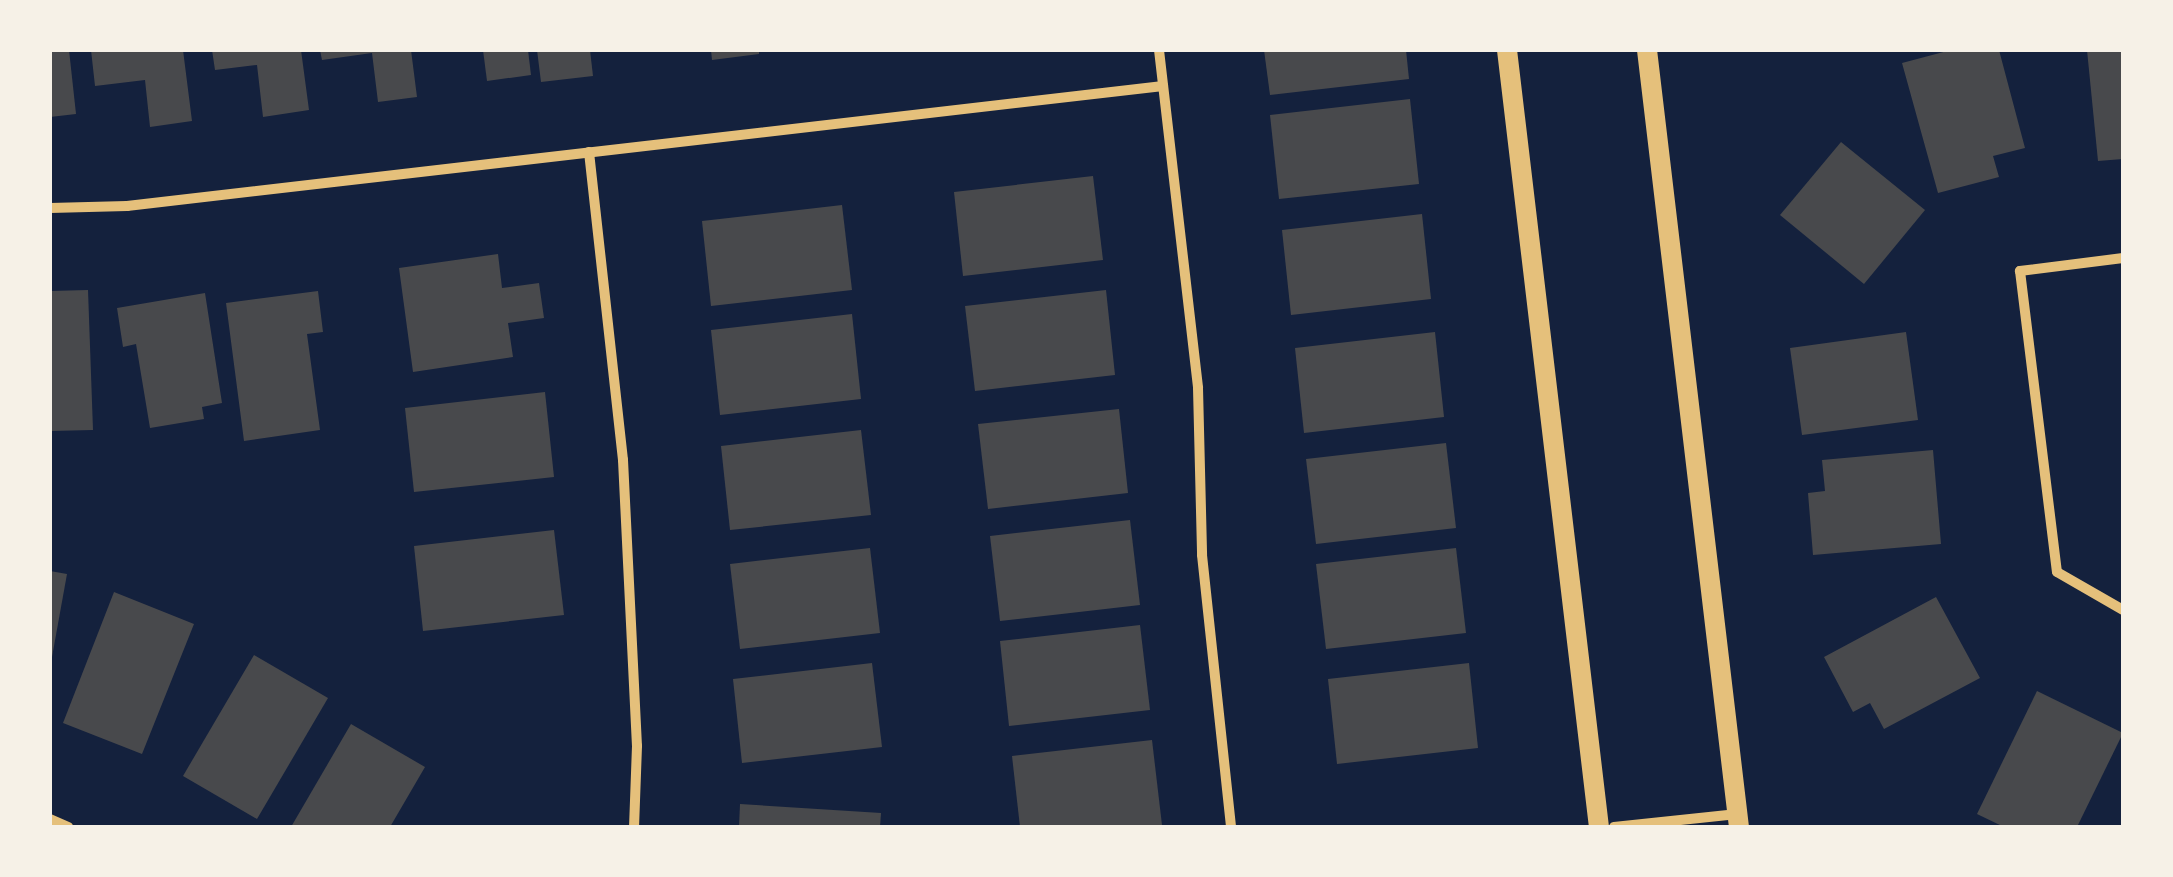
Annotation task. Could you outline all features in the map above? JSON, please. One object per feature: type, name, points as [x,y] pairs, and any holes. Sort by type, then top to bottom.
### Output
[{"type":"main road","points":[[1507,50],[1599,827]]},
{"type":"main road","points":[[1647,50],[1738,821]]},
{"type":"street","points":[[1159,50],[1198,388],[1206,612],[1231,827]]},
{"type":"street","points":[[50,208],[127,206],[1164,86]]},
{"type":"street","points":[[588,152],[622,460],[638,746],[634,827]]},
{"type":"street","points":[[2123,258],[2020,270],[2057,572],[2123,610]]},
{"type":"street","points":[[50,819],[68,827]]},
{"type":"street","points":[[1614,827],[1738,821]]},
{"type":"building","points":[[50,50],[69,50],[76,114],[50,117]]},
{"type":"building","points":[[91,50],[183,50],[192,121],[150,127],[145,80],[95,86]]},
{"type":"building","points":[[212,50],[301,50],[309,110],[263,117],[257,65],[215,70]]},
{"type":"building","points":[[320,50],[411,50],[417,97],[378,102],[372,53],[322,60]]},
{"type":"building","points":[[483,50],[528,50],[531,75],[487,81]]},
{"type":"building","points":[[537,50],[590,50],[593,76],[541,82]]},
{"type":"building","points":[[711,50],[759,50],[759,54],[712,60]]},
{"type":"building","points":[[1264,50],[1406,50],[1409,79],[1270,95]]},
{"type":"building","points":[[1951,50],[1999,50],[2025,148],[1993,156],[1999,177],[1938,193],[1902,63]]},
{"type":"building","points":[[2087,50],[2123,50],[2123,159],[2098,161]]},
{"type":"building","points":[[1410,99],[1419,184],[1279,199],[1270,115]]},
{"type":"building","points":[[1841,142],[1925,210],[1864,284],[1780,215]]},
{"type":"building","points":[[1093,176],[1103,260],[963,276],[954,192]]},
{"type":"building","points":[[842,205],[852,290],[711,306],[702,221]]},
{"type":"building","points":[[1422,214],[1431,299],[1291,315],[1282,230]]},
{"type":"building","points":[[498,254],[502,288],[539,283],[544,318],[508,323],[513,357],[413,372],[399,268]]},
{"type":"building","points":[[88,290],[93,430],[50,431],[50,291]]},
{"type":"building","points":[[1106,290],[1115,375],[975,391],[965,306]]},
{"type":"building","points":[[318,291],[323,332],[307,334],[320,430],[244,441],[226,303]]},
{"type":"building","points":[[205,293],[222,403],[202,407],[204,419],[150,428],[136,344],[123,347],[117,308]]},
{"type":"building","points":[[852,314],[861,399],[720,415],[711,330]]},
{"type":"building","points":[[1435,332],[1444,417],[1304,433],[1295,348]]},
{"type":"building","points":[[1906,332],[1918,420],[1802,435],[1790,348]]},
{"type":"building","points":[[545,392],[554,477],[414,492],[405,408]]},
{"type":"building","points":[[1119,409],[1128,493],[988,509],[978,424]]},
{"type":"building","points":[[861,430],[871,515],[730,530],[721,446]]},
{"type":"building","points":[[1446,443],[1456,528],[1316,544],[1306,459]]},
{"type":"building","points":[[1933,450],[1941,544],[1813,555],[1808,493],[1825,491],[1822,460]]},
{"type":"building","points":[[1130,520],[1140,605],[1000,621],[990,536]]},
{"type":"building","points":[[554,530],[564,615],[423,631],[414,546]]},
{"type":"building","points":[[870,548],[880,633],[740,649],[730,564]]},
{"type":"building","points":[[1456,548],[1466,633],[1326,649],[1316,564]]},
{"type":"building","points":[[50,571],[67,574],[52,657],[50,657]]},
{"type":"building","points":[[114,592],[194,624],[142,754],[63,723]]},
{"type":"building","points":[[1936,597],[1980,678],[1884,729],[1870,703],[1853,712],[1824,657]]},
{"type":"building","points":[[1140,625],[1150,710],[1009,726],[1000,641]]},
{"type":"building","points":[[254,655],[328,698],[257,819],[183,776]]},
{"type":"building","points":[[872,663],[882,747],[742,763],[733,679]]},
{"type":"building","points":[[1469,663],[1478,748],[1337,764],[1328,679]]},
{"type":"building","points":[[2037,691],[2123,733],[2077,827],[2004,827],[1977,814]]},
{"type":"building","points":[[351,724],[425,767],[390,827],[291,827]]},
{"type":"building","points":[[1152,740],[1162,825],[1020,827],[1012,756]]},
{"type":"building","points":[[740,804],[881,813],[880,827],[739,827]]}]
